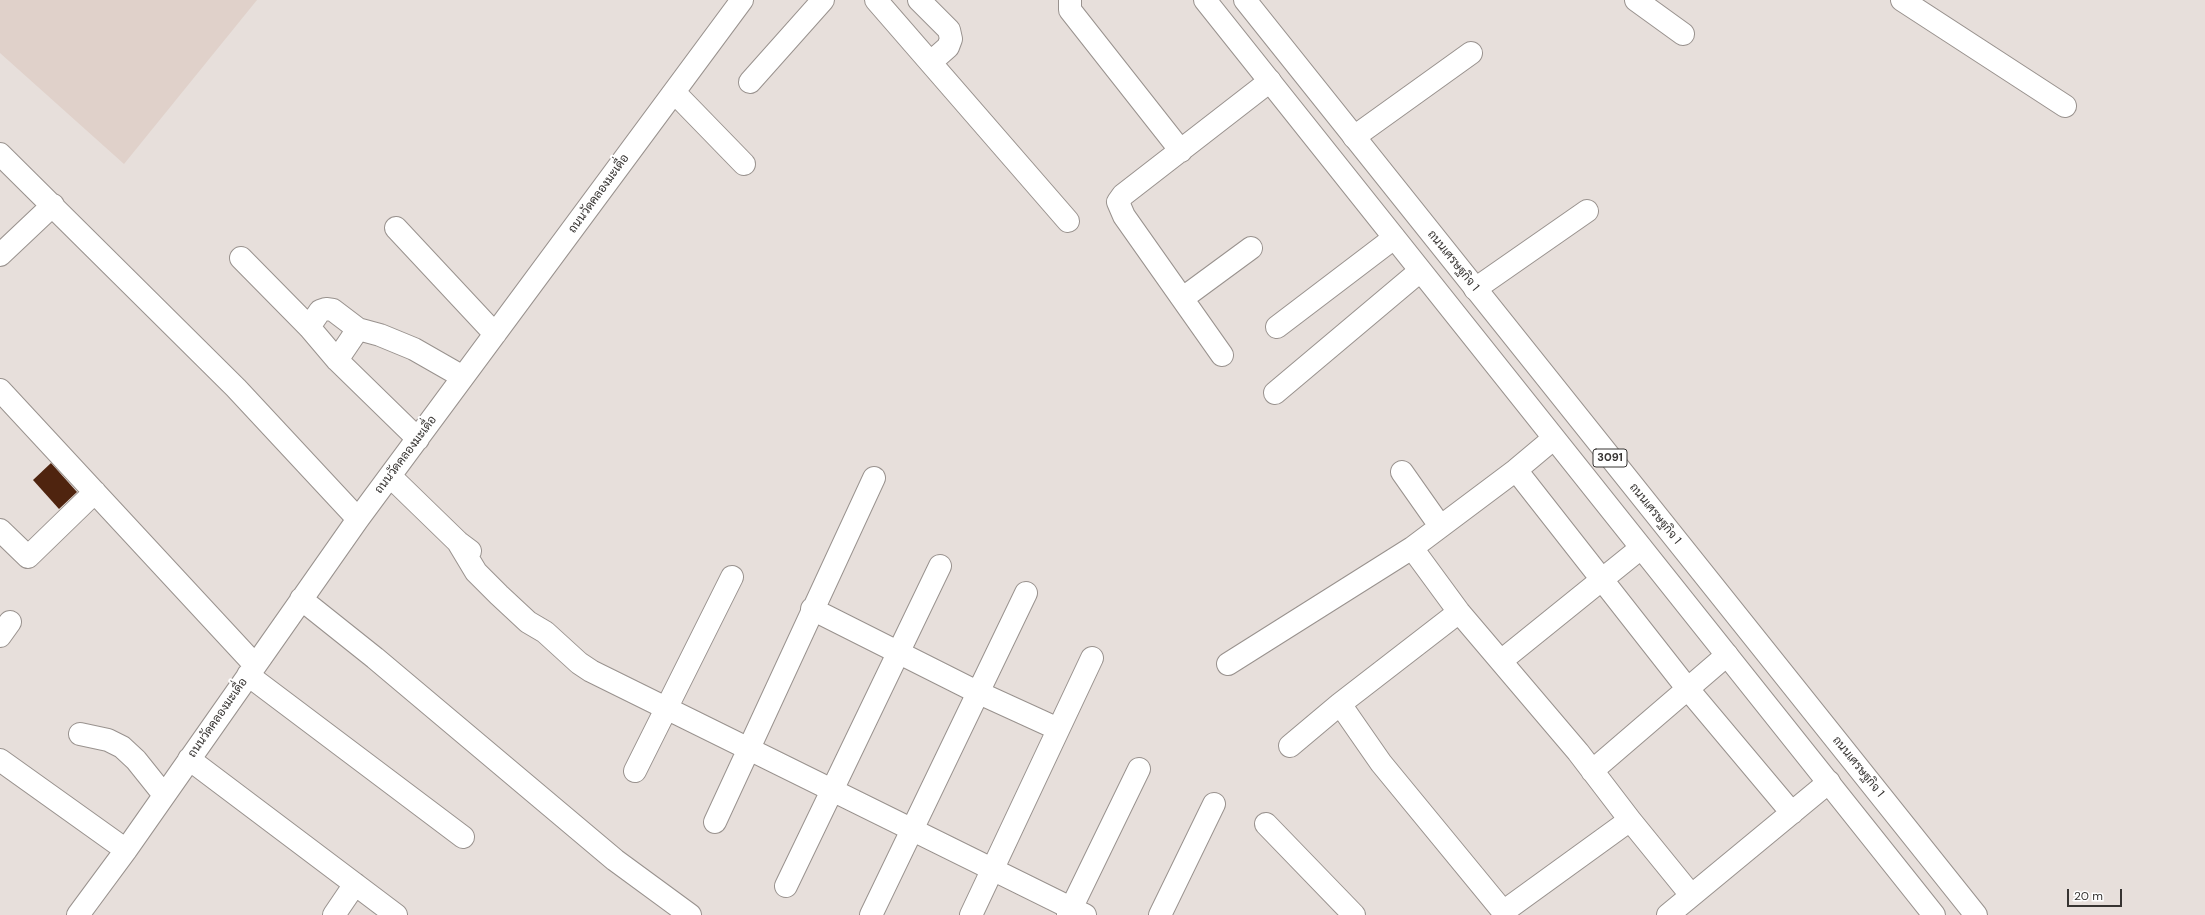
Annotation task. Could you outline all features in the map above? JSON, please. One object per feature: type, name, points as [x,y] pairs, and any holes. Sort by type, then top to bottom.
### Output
[{"type":"street","name":"ถนนวัดคลองมะเดื่อ","points":[[78,915],[126,850],[358,519],[742,0]]},
{"type":"street","points":[[750,82],[823,0]]},
{"type":"street","points":[[876,0],[1068,221]]},
{"type":"street","points":[[919,0],[949,30],[951,39],[948,47],[931,62]]},
{"type":"street","points":[[1070,0],[1070,10],[1181,151]]},
{"type":"street","name":"3091","points":[[1205,0],[1553,439],[1934,915]]},
{"type":"street","name":"ถนนเศรษฐกิจ 1","points":[[1245,0],[1976,915]]},
{"type":"street","points":[[1636,0],[1682,34]]},
{"type":"street","points":[[1912,3],[2065,106]]},
{"type":"street","points":[[1354,137],[1471,53]]},
{"type":"street","points":[[1222,355],[1124,216],[1118,202],[1124,194],[1270,81]]},
{"type":"street","points":[[674,92],[744,164]]},
{"type":"street","points":[[0,154],[236,388],[358,519]]},
{"type":"street","points":[[0,255],[53,205]]},
{"type":"street","points":[[1475,289],[1587,212]]},
{"type":"street","points":[[396,228],[495,334]]},
{"type":"street","points":[[1277,327],[1394,238]]},
{"type":"street","points":[[1183,298],[1251,248]]},
{"type":"street","points":[[241,258],[309,327],[337,360],[418,438]]},
{"type":"street","points":[[1275,393],[1420,271]]},
{"type":"street","points":[[309,327],[320,311],[326,309],[333,310],[358,329],[380,335],[414,349],[464,377]]},
{"type":"street","points":[[337,360],[358,329]]},
{"type":"street","points":[[0,390],[95,492],[252,670],[463,837]]},
{"type":"street","points":[[1228,664],[1412,548],[1516,470],[1553,439]]},
{"type":"street","points":[[1516,470],[1687,688],[1792,813]]},
{"type":"street","points":[[1402,472],[1440,526]]},
{"type":"street","points":[[390,476],[458,542],[476,572],[528,622],[544,632],[579,663],[591,671],[911,830],[993,869],[1075,913],[1139,769]]},
{"type":"street","points":[[715,822],[812,609],[874,478]]},
{"type":"street","points":[[0,530],[28,556],[95,492]]},
{"type":"street","points":[[1412,548],[1459,612],[1592,771],[1690,895]]},
{"type":"street","points":[[1501,661],[1641,548]]},
{"type":"street","points":[[786,886],[940,566]]},
{"type":"street","points":[[635,770],[732,577]]},
{"type":"street","points":[[871,915],[977,692],[1026,593]]},
{"type":"street","points":[[301,599],[375,658],[615,860],[690,915]]},
{"type":"street","points":[[812,609],[977,692],[1058,729]]},
{"type":"street","points":[[1290,746],[1340,704],[1459,612]]},
{"type":"street","points":[[1592,771],[1727,655]]},
{"type":"street","points":[[971,915],[1092,658]]},
{"type":"street","points":[[1340,704],[1381,763],[1504,914],[1630,820]]},
{"type":"street","points":[[80,734],[108,740],[122,747],[136,760],[164,795]]},
{"type":"street","points":[[189,759],[396,915]]},
{"type":"street","points":[[0,760],[126,850]]},
{"type":"street","points":[[1668,915],[1690,895],[1829,782]]},
{"type":"street","points":[[1160,915],[1214,804]]},
{"type":"street","points":[[1266,824],[1354,915]]},
{"type":"street","points":[[334,915],[355,884]]},
{"type":"shaded area","points":[[0,0],[257,0],[124,164],[0,53]]},
{"type":"building","points":[[51,463],[77,492],[59,509],[33,480]]}]
